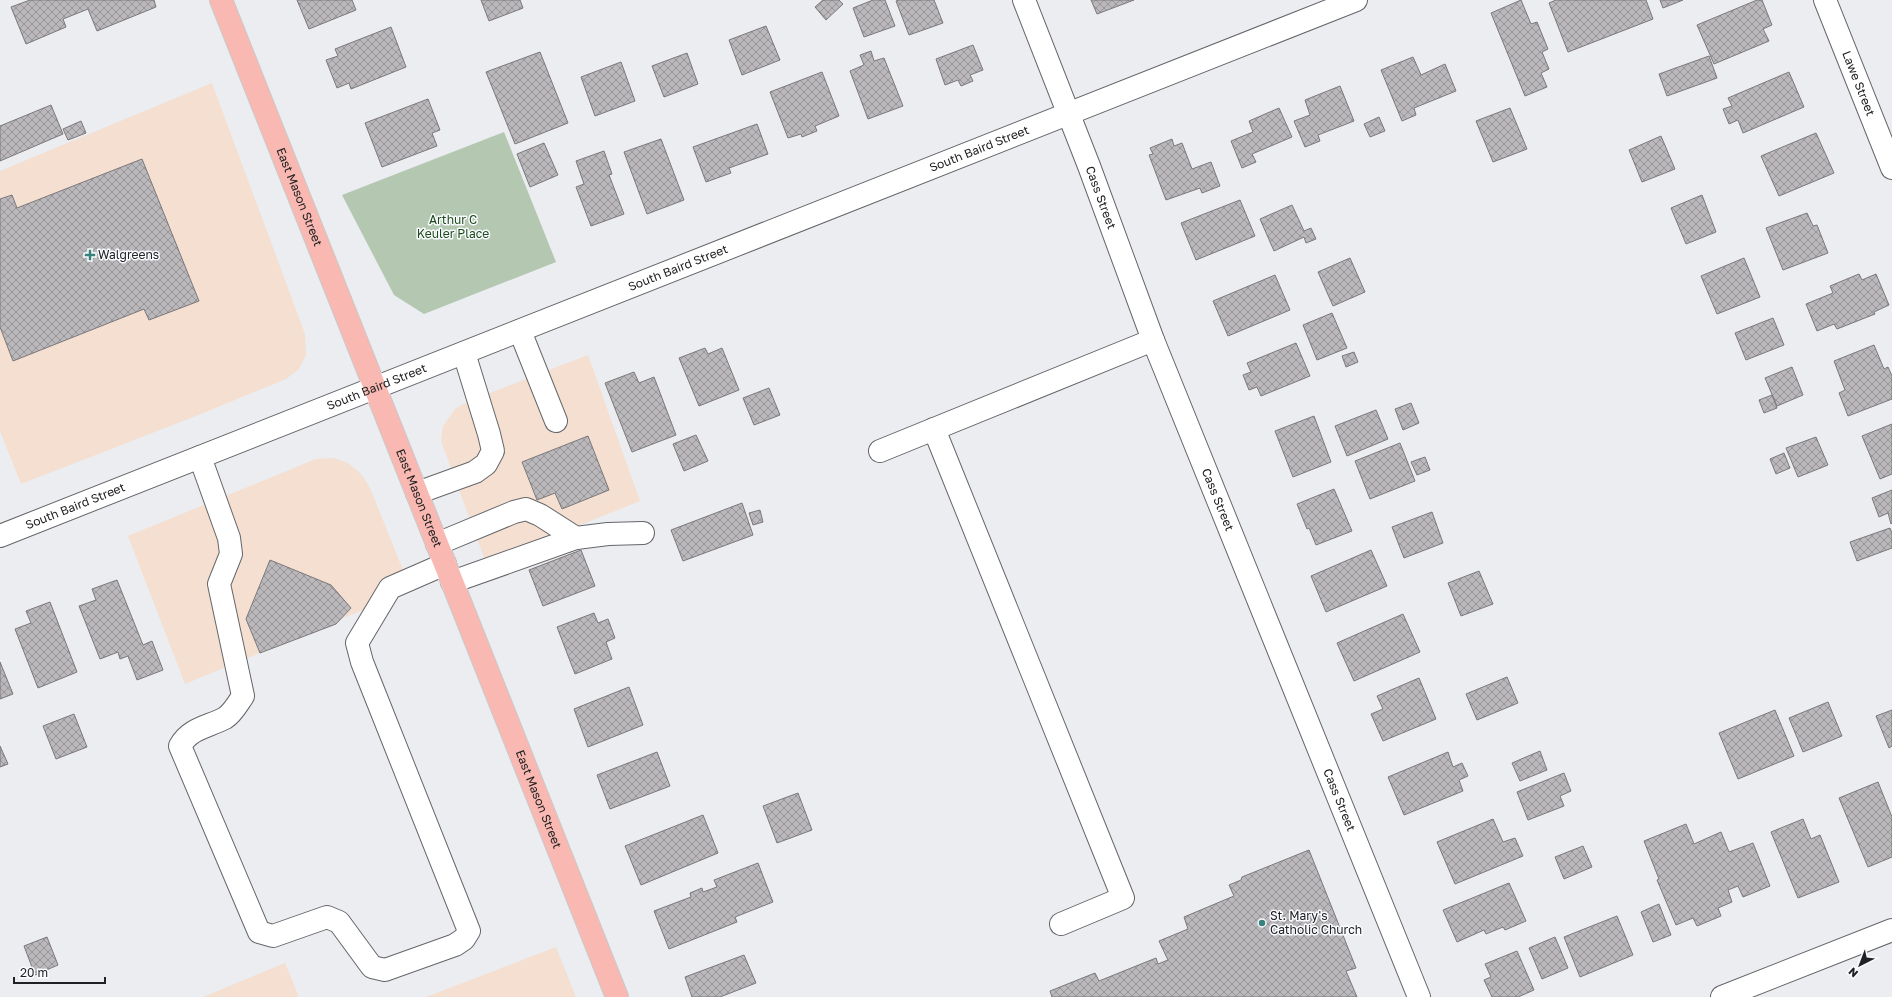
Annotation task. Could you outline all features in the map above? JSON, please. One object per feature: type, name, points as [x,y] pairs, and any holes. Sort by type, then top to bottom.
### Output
[{"type":"main road","name":"East Mason Street","points":[[221,0],[617,997]]},
{"type":"street","name":"Cass Street","points":[[1024,0],[1153,340],[1419,997]]},
{"type":"street","name":"South Baird Street","points":[[0,536],[1356,0]]},
{"type":"street","name":"Lawe Street","points":[[1825,0],[1892,168]]},
{"type":"street","points":[[520,330],[556,421]]},
{"type":"street","points":[[880,451],[1153,340]]},
{"type":"street","points":[[417,493],[475,472],[486,464],[493,451],[464,353]]},
{"type":"street","points":[[934,429],[1123,898],[1060,924]]},
{"type":"street","points":[[200,458],[229,538],[231,554],[219,584],[243,696],[235,708],[226,717],[193,731],[185,737],[180,746],[259,932],[274,936],[327,917],[339,922],[372,967],[385,970],[456,945],[464,939],[469,931],[362,662],[357,643],[390,588],[576,538],[608,534],[643,533]]},
{"type":"street","points":[[437,544],[514,512],[526,509],[540,515],[576,538]]},
{"type":"street","points":[[1722,997],[1892,930]]},
{"type":"shaded area","points":[[212,83],[305,334],[306,355],[299,369],[286,379],[196,416],[21,484],[0,431],[0,171]]},
{"type":"shaded area","points":[[588,355],[640,501],[486,563],[441,441],[443,426],[456,408],[469,401]]},
{"type":"shaded area","points":[[333,458],[348,463],[362,475],[370,488],[411,590],[185,684],[128,536],[316,459]]},
{"type":"shaded area","points":[[556,947],[576,997],[426,997]]},
{"type":"shaded area","points":[[285,963],[299,997],[203,997]]},
{"type":"green space","name":"Arthur C Keuler Place","points":[[504,132],[556,262],[424,314],[394,295],[342,195]]},
{"type":"building","points":[[30,0],[154,0],[156,7],[97,31],[88,9],[63,19],[66,27],[26,44],[11,7]]},
{"type":"building","points":[[297,0],[352,0],[356,10],[309,29]]},
{"type":"building","points":[[481,0],[520,0],[523,8],[489,21]]},
{"type":"building","points":[[823,0],[839,0],[843,4],[826,20],[815,7]]},
{"type":"building","points":[[873,0],[885,0],[895,26],[864,37],[853,8]]},
{"type":"building","points":[[934,0],[943,23],[909,35],[896,1]]},
{"type":"building","points":[[1091,0],[1134,0],[1097,14]]},
{"type":"building","points":[[1521,0],[1531,24],[1537,22],[1548,49],[1542,52],[1549,69],[1541,73],[1547,87],[1525,96],[1491,13]]},
{"type":"building","points":[[1556,0],[1646,0],[1653,19],[1568,52],[1549,3]]},
{"type":"building","points":[[1660,0],[1683,0],[1663,8]]},
{"type":"building","points":[[1757,0],[1762,0],[1772,25],[1763,29],[1769,41],[1714,64],[1697,25]]},
{"type":"building","points":[[766,26],[780,60],[742,75],[729,40]]},
{"type":"building","points":[[391,27],[406,67],[351,89],[349,83],[337,88],[326,60],[338,56],[335,49]]},
{"type":"building","points":[[973,45],[983,70],[970,75],[973,81],[961,86],[958,80],[945,85],[936,59]]},
{"type":"building","points":[[871,51],[874,61],[884,58],[903,106],[868,119],[850,71],[864,65],[860,55]]},
{"type":"building","points":[[540,52],[568,123],[515,144],[486,72]]},
{"type":"building","points":[[687,53],[698,84],[664,97],[652,66]]},
{"type":"building","points":[[1709,56],[1717,78],[1667,96],[1659,74]]},
{"type":"building","points":[[1413,57],[1421,75],[1445,64],[1456,91],[1414,108],[1416,115],[1402,121],[1381,70]]},
{"type":"building","points":[[621,62],[635,101],[595,116],[581,77]]},
{"type":"building","points":[[822,72],[839,116],[815,126],[817,131],[802,137],[801,134],[788,138],[770,92]]},
{"type":"building","points":[[1789,72],[1804,107],[1743,133],[1738,120],[1729,124],[1723,109],[1732,106],[1728,98]]},
{"type":"building","points":[[1340,86],[1354,121],[1318,135],[1320,141],[1305,147],[1294,121],[1310,115],[1305,100]]},
{"type":"building","points":[[428,99],[440,130],[432,133],[437,146],[382,167],[365,123]]},
{"type":"building","points":[[51,105],[63,134],[0,161],[0,126]]},
{"type":"building","points":[[1279,108],[1292,137],[1252,154],[1256,162],[1242,168],[1231,141],[1253,132],[1249,121]]},
{"type":"building","points":[[1510,108],[1527,149],[1493,162],[1476,121]]},
{"type":"building","points":[[1379,117],[1385,131],[1370,137],[1364,124]]},
{"type":"building","points":[[81,121],[86,133],[68,140],[63,129]]},
{"type":"building","points":[[757,124],[768,154],[729,168],[731,173],[706,182],[693,147]]},
{"type":"building","points":[[1816,133],[1834,173],[1779,196],[1761,156]]},
{"type":"building","points":[[1661,136],[1675,169],[1642,182],[1629,150]]},
{"type":"building","points":[[661,139],[684,200],[647,214],[624,152]]},
{"type":"building","points":[[1172,139],[1174,146],[1182,143],[1192,169],[1211,162],[1220,186],[1202,193],[1200,188],[1166,200],[1149,155],[1153,154],[1150,148]]},
{"type":"building","points":[[544,143],[558,175],[530,187],[517,154]]},
{"type":"building","points":[[604,151],[612,174],[609,175],[624,214],[591,226],[576,187],[584,184],[576,161]]},
{"type":"building","name":"Walgreens","points":[[142,159],[199,301],[149,320],[144,309],[13,361],[0,327],[0,199],[12,195],[17,208]]},
{"type":"building","points":[[1702,195],[1716,232],[1686,244],[1671,208]]},
{"type":"building","points":[[1240,200],[1255,236],[1196,260],[1181,223]]},
{"type":"building","points":[[1292,205],[1304,231],[1311,228],[1316,239],[1306,243],[1304,237],[1274,251],[1260,219]]},
{"type":"building","points":[[1807,213],[1813,226],[1817,225],[1828,253],[1783,270],[1766,228]]},
{"type":"building","points":[[1350,258],[1365,292],[1333,306],[1318,272]]},
{"type":"building","points":[[1744,258],[1760,297],[1717,314],[1701,276]]},
{"type":"building","points":[[1859,274],[1862,280],[1876,274],[1889,305],[1874,312],[1875,314],[1837,329],[1834,324],[1817,331],[1806,304],[1833,293],[1830,286]]},
{"type":"building","points":[[1275,275],[1290,310],[1228,336],[1213,301]]},
{"type":"building","points":[[1332,313],[1347,348],[1317,360],[1303,325]]},
{"type":"building","points":[[1773,318],[1784,345],[1746,360],[1735,333]]},
{"type":"building","points":[[1296,343],[1310,376],[1261,396],[1257,387],[1249,390],[1243,375],[1251,372],[1247,363]]},
{"type":"building","points":[[1874,345],[1884,369],[1888,367],[1892,376],[1892,399],[1848,416],[1839,393],[1845,390],[1834,361]]},
{"type":"building","points":[[705,348],[708,354],[722,348],[739,390],[699,406],[679,358]]},
{"type":"building","points":[[1354,352],[1358,362],[1346,367],[1342,356]]},
{"type":"building","points":[[1792,367],[1803,395],[1777,406],[1765,378]]},
{"type":"building","points":[[634,372],[639,383],[654,377],[676,435],[632,452],[605,383]]},
{"type":"building","points":[[769,388],[780,415],[754,425],[743,398]]},
{"type":"building","points":[[1772,395],[1777,408],[1764,413],[1759,400]]},
{"type":"building","points":[[1411,403],[1419,423],[1403,430],[1395,409]]},
{"type":"building","points":[[1376,410],[1388,439],[1347,456],[1335,426]]},
{"type":"building","points":[[1314,416],[1331,462],[1293,477],[1275,431]]},
{"type":"building","points":[[1892,424],[1892,474],[1880,479],[1862,436]]},
{"type":"building","points":[[696,435],[708,461],[684,471],[673,444]]},
{"type":"building","points":[[588,436],[609,490],[562,509],[555,493],[537,500],[522,462]]},
{"type":"building","points":[[1816,437],[1828,465],[1798,477],[1786,448]]},
{"type":"building","points":[[1400,443],[1415,481],[1370,499],[1355,461]]},
{"type":"building","points":[[1784,453],[1790,468],[1776,474],[1770,459]]},
{"type":"building","points":[[1425,457],[1430,470],[1417,475],[1411,462]]},
{"type":"building","points":[[1334,489],[1352,531],[1316,545],[1309,528],[1307,529],[1297,504]]},
{"type":"building","points":[[1892,490],[1891,524],[1888,513],[1879,517],[1872,498]]},
{"type":"building","points":[[742,503],[753,535],[683,561],[671,530]]},
{"type":"building","points":[[760,510],[763,522],[753,525],[749,513]]},
{"type":"building","points":[[1432,512],[1443,543],[1404,558],[1392,527]]},
{"type":"building","points":[[1890,528],[1892,533],[1892,548],[1857,561],[1850,542]]},
{"type":"building","points":[[581,550],[595,586],[543,606],[529,570]]},
{"type":"building","points":[[1371,550],[1387,586],[1326,612],[1311,576]]},
{"type":"building","points":[[270,560],[331,585],[351,608],[336,624],[260,653],[246,619]]},
{"type":"building","points":[[1479,571],[1493,604],[1461,616],[1448,583]]},
{"type":"building","points":[[117,580],[143,645],[152,641],[163,670],[137,680],[128,656],[120,659],[118,652],[100,659],[79,606],[96,600],[92,589]]},
{"type":"building","points":[[50,602],[77,672],[38,688],[15,629],[31,623],[26,611]]},
{"type":"building","points":[[594,613],[598,623],[608,619],[615,638],[606,642],[612,659],[575,674],[557,627]]},
{"type":"building","points":[[1403,614],[1420,652],[1354,681],[1337,643]]},
{"type":"building","points":[[0,662],[13,694],[0,699]]},
{"type":"building","points":[[1507,677],[1518,703],[1477,720],[1466,694]]},
{"type":"building","points":[[1419,678],[1436,719],[1383,741],[1371,714],[1383,709],[1377,696]]},
{"type":"building","points":[[629,687],[643,725],[588,747],[574,709]]},
{"type":"building","points":[[1828,702],[1842,736],[1803,752],[1789,718]]},
{"type":"building","points":[[1775,710],[1794,756],[1738,779],[1719,733]]},
{"type":"building","points":[[1892,710],[1892,746],[1889,748],[1876,716]]},
{"type":"building","points":[[74,714],[87,747],[56,759],[43,726]]},
{"type":"building","points":[[0,746],[8,764],[0,767]]},
{"type":"building","points":[[1540,751],[1547,770],[1520,781],[1512,763]]},
{"type":"building","points":[[657,752],[670,786],[610,809],[597,775]]},
{"type":"building","points":[[1448,752],[1453,767],[1462,763],[1468,776],[1459,780],[1463,791],[1404,815],[1388,777]]},
{"type":"building","points":[[1564,773],[1571,791],[1560,796],[1564,806],[1528,820],[1517,792]]},
{"type":"building","points":[[1878,782],[1892,817],[1892,857],[1868,867],[1839,798]]},
{"type":"building","points":[[798,793],[812,830],[777,843],[763,806]]},
{"type":"building","points":[[703,815],[718,853],[641,885],[625,846]]},
{"type":"building","points":[[1493,819],[1503,842],[1515,838],[1523,856],[1455,884],[1437,842]]},
{"type":"building","points":[[1803,819],[1811,839],[1820,835],[1839,882],[1798,898],[1771,832]]},
{"type":"building","points":[[1686,824],[1694,844],[1721,832],[1729,852],[1753,843],[1770,886],[1743,897],[1738,886],[1728,890],[1732,902],[1718,908],[1721,916],[1697,926],[1693,918],[1676,925],[1657,880],[1659,879],[1644,841]]},
{"type":"building","points":[[1583,846],[1592,867],[1564,879],[1555,857]]},
{"type":"building","name":"St. Mary's Catholic Church","points":[[1309,850],[1356,968],[1346,971],[1357,997],[1052,997],[1050,991],[1095,973],[1099,981],[1156,958],[1158,964],[1168,960],[1159,941],[1188,929],[1184,917],[1234,896],[1229,885],[1241,880],[1242,877]]},
{"type":"building","points":[[758,863],[773,902],[735,917],[737,922],[669,949],[654,911],[691,897],[690,893],[702,888],[703,892],[717,887],[714,880]]},
{"type":"building","points":[[1509,883],[1526,921],[1505,930],[1503,927],[1486,934],[1484,930],[1457,942],[1443,910]]},
{"type":"building","points":[[1659,904],[1671,935],[1653,942],[1641,912]]},
{"type":"building","points":[[1617,916],[1633,955],[1580,977],[1564,937]]},
{"type":"building","points":[[47,937],[58,965],[35,975],[24,946]]},
{"type":"building","points":[[1555,937],[1568,968],[1542,979],[1529,948]]},
{"type":"building","points":[[1517,951],[1534,990],[1518,997],[1492,997],[1484,980],[1491,977],[1485,964]]},
{"type":"building","points":[[744,955],[756,983],[720,997],[692,997],[685,977]]},
{"type":"place","name":"Walgreens","points":[[90,255]]},
{"type":"place","name":"St. Mary's Catholic Church","points":[[1262,923]]}]
